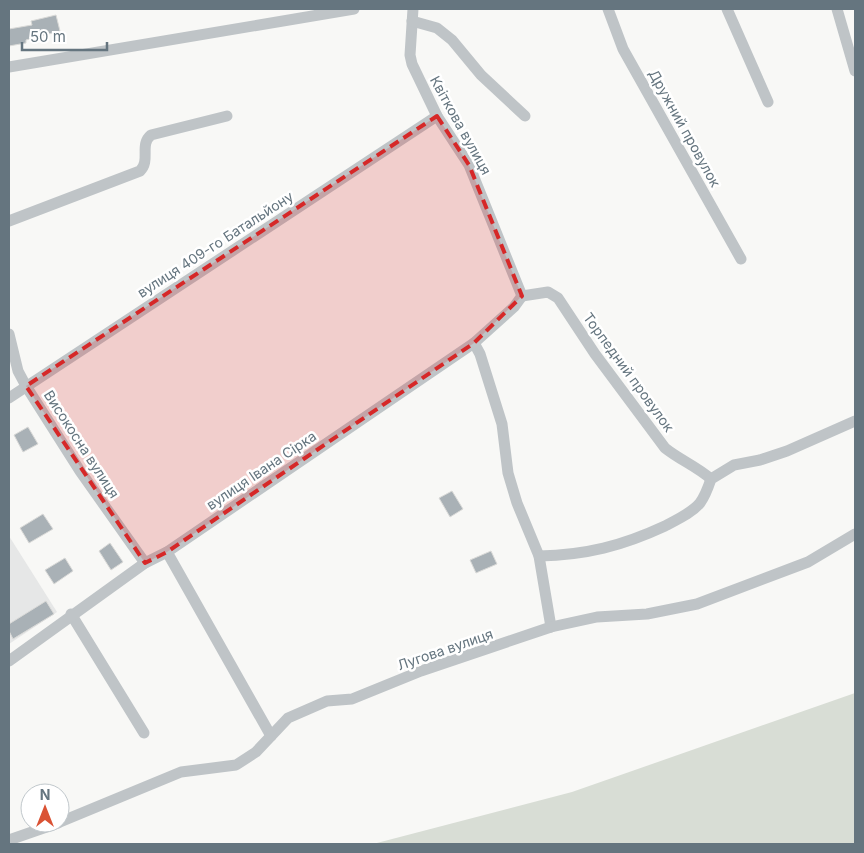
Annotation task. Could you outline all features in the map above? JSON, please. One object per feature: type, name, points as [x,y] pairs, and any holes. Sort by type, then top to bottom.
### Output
[{"type":"street","points":[[9,67],[354,9]]},
{"type":"street","name":"Квіткова вулиця","points":[[413,9],[410,55],[412,64],[437,116],[469,165],[522,296]]},
{"type":"street","name":"Дружний провулок","points":[[608,9],[623,49],[741,259]]},
{"type":"street","points":[[727,9],[768,102]]},
{"type":"street","points":[[837,9],[855,71]]},
{"type":"street","points":[[412,21],[437,28],[452,40],[482,75],[525,116]]},
{"type":"street","points":[[9,221],[140,171],[146,162],[145,143],[151,135],[227,116]]},
{"type":"street","name":"вулиця 409-го Батальйону","points":[[9,398],[437,116]]},
{"type":"street","name":"Торпедний провулок","points":[[522,296],[548,292],[558,298],[594,354],[666,448],[679,460],[698,468],[711,479]]},
{"type":"street","name":"вулиця Івана Сірка","points":[[9,661],[71,614],[145,563],[167,552],[474,343],[514,307],[522,296]]},
{"type":"street","name":"Високосна вулиця","points":[[9,334],[18,371],[26,386],[80,471],[145,563]]},
{"type":"street","points":[[474,343],[480,354],[502,424],[508,473],[517,503],[539,556],[551,627]]},
{"type":"street","points":[[539,556],[568,555],[605,549],[643,536],[678,519],[699,505],[707,492],[711,479],[734,465],[760,460],[787,451],[855,421]]},
{"type":"street","name":"Лугова вулиця","points":[[70,818],[181,772],[236,765],[248,759],[288,718],[327,701],[352,699],[421,671],[551,627],[597,617],[648,614],[698,604],[808,562],[855,534]]},
{"type":"street","points":[[167,552],[271,736]]},
{"type":"street","points":[[71,614],[144,733]]},
{"type":"street","name":"Лугова вулиця","points":[[9,840],[30,833]]},
{"type":"highlighted area","points":[[437,116],[469,165],[522,296],[474,343],[167,552],[145,563],[26,386]]},
{"type":"shaded area","points":[[9,536],[57,612],[9,644]]},
{"type":"shaded area","points":[[855,693],[855,844],[373,844],[572,792]]},
{"type":"building","points":[[56,15],[60,31],[26,40],[26,43],[9,46],[9,29],[32,25],[31,21]]},
{"type":"building","points":[[28,427],[38,444],[23,452],[14,435]]},
{"type":"building","points":[[452,491],[463,509],[450,517],[439,498]]},
{"type":"building","points":[[43,514],[53,529],[29,543],[20,528]]},
{"type":"building","points":[[110,543],[123,562],[111,570],[99,551]]},
{"type":"building","points":[[491,551],[497,564],[476,573],[470,560]]},
{"type":"building","points":[[65,558],[73,571],[54,584],[45,570]]},
{"type":"building","points":[[46,601],[54,614],[13,639],[9,631],[9,624]]}]
